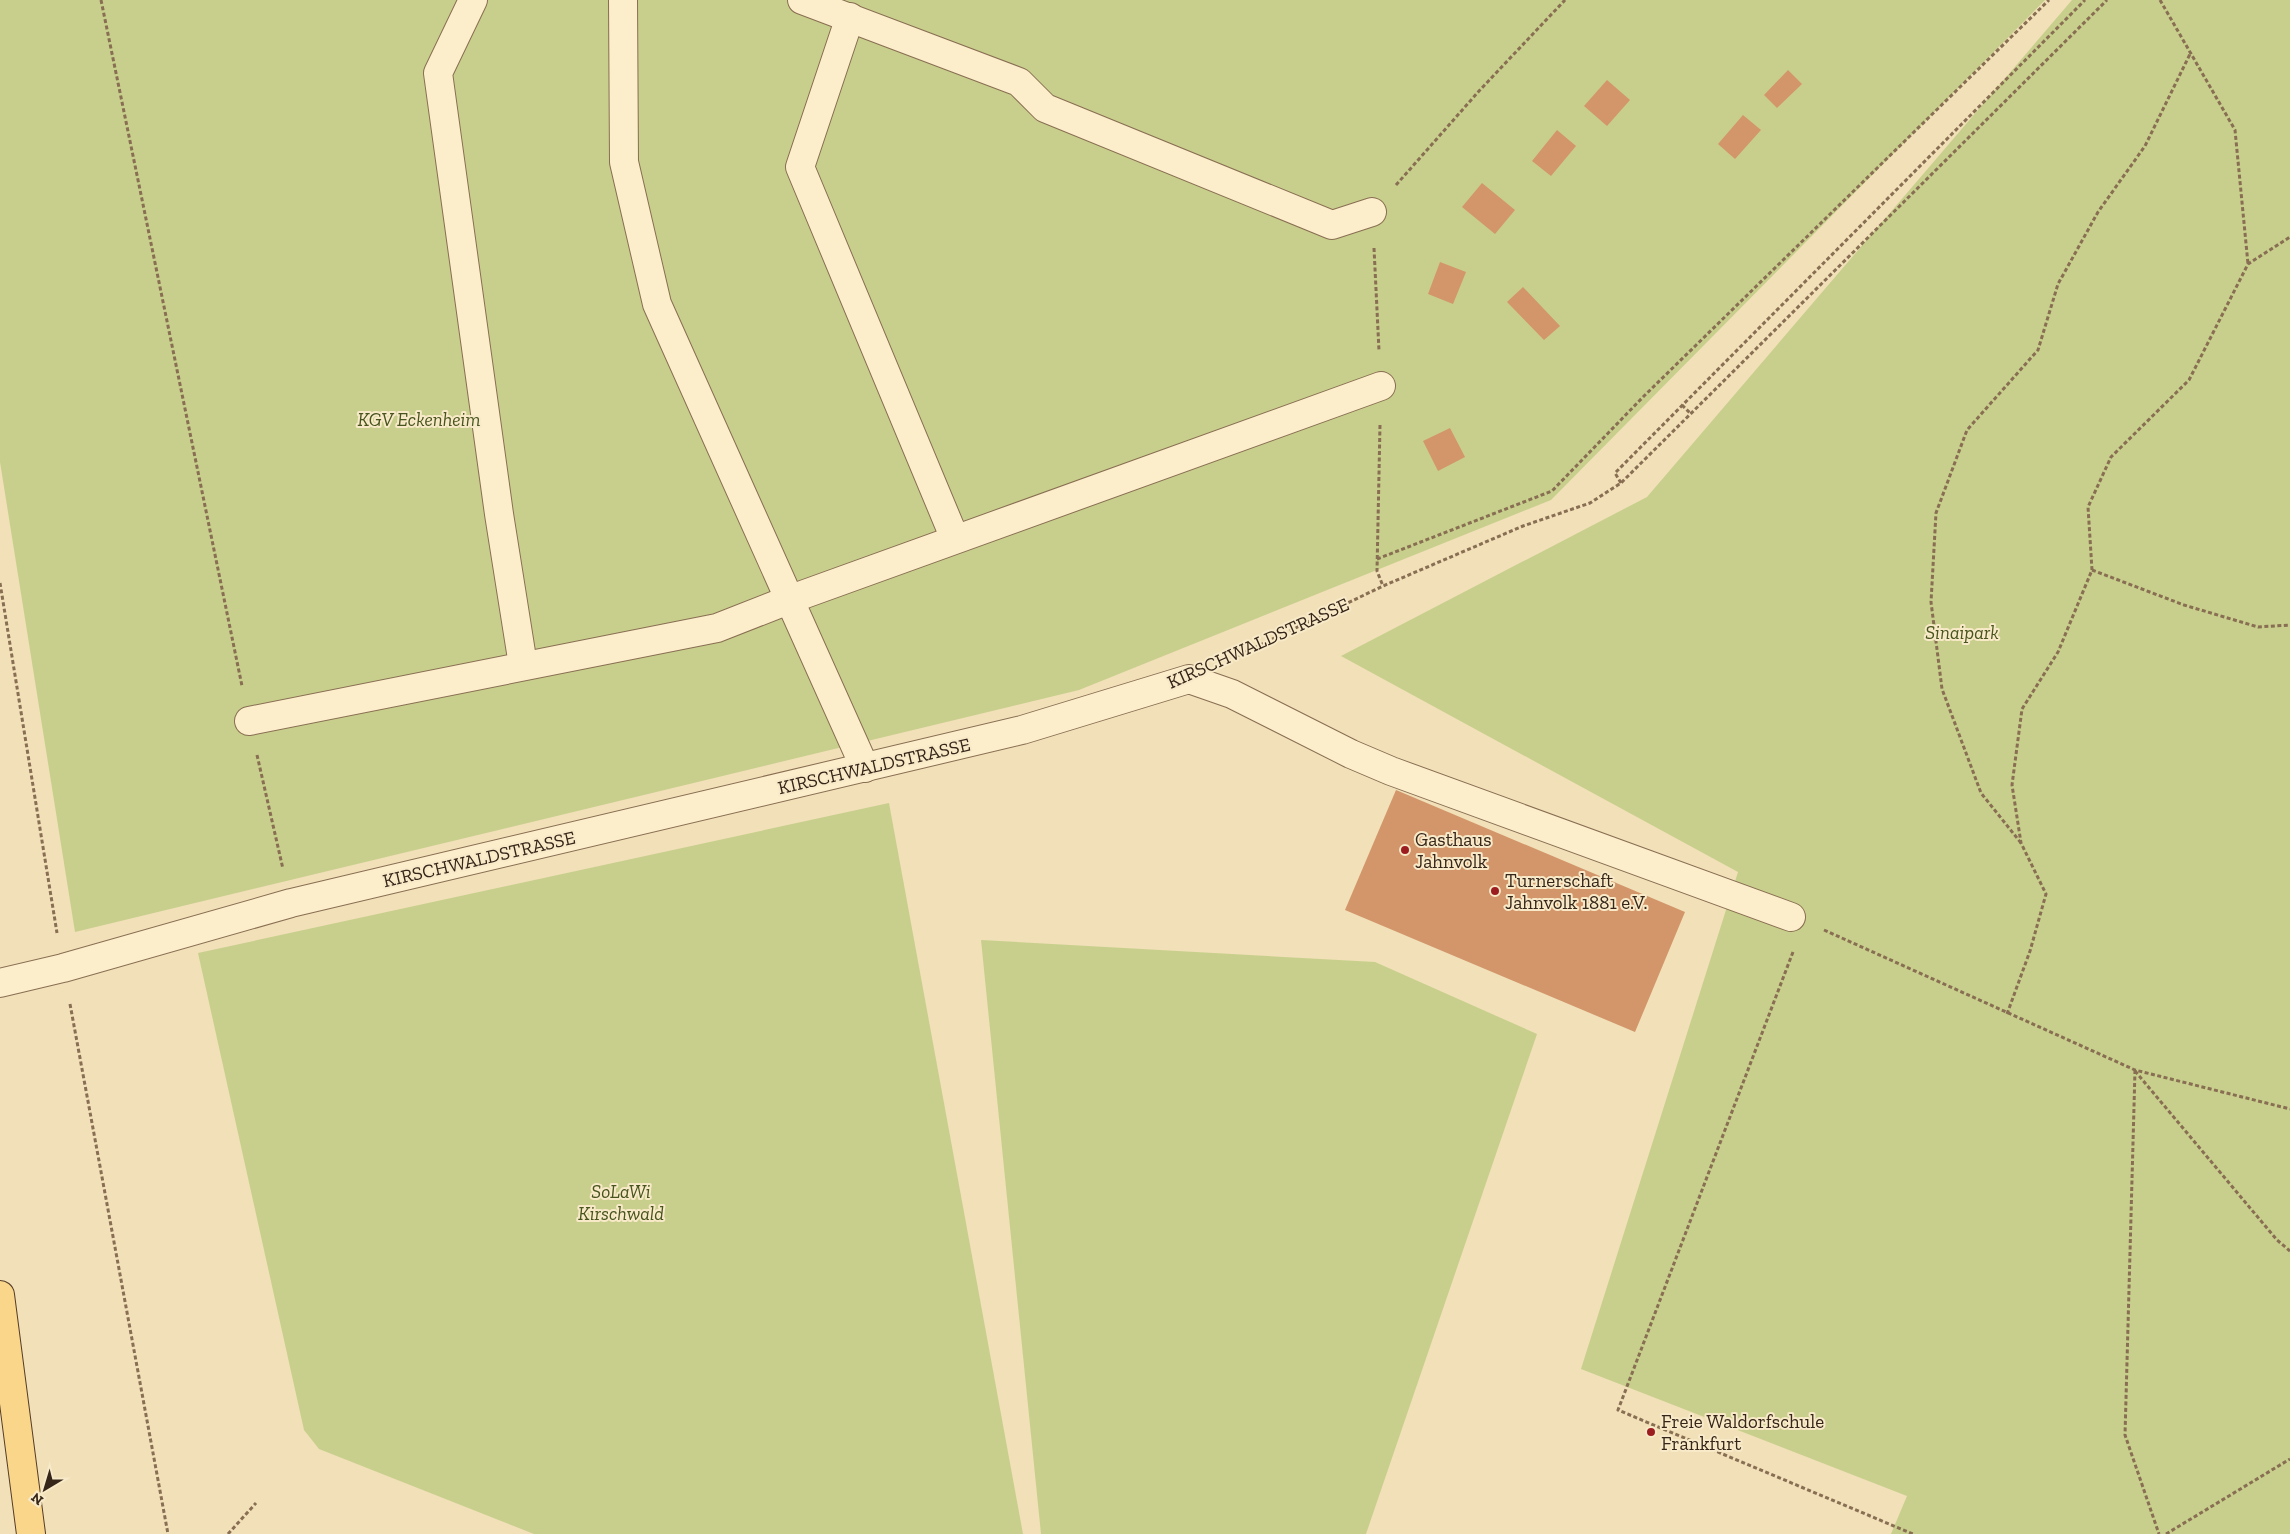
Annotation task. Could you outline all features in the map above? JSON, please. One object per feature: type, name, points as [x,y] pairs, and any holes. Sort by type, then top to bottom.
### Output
[{"type":"main road","points":[[0,1295],[30,1534]]},
{"type":"lane","points":[[473,0],[438,73],[499,514],[523,665]]},
{"type":"lane","points":[[622,0],[624,162],[657,304],[791,599],[865,768]]},
{"type":"lane","points":[[802,0],[1019,82],[1045,108],[1332,225],[1372,212]]},
{"type":"lane","points":[[850,17],[800,167],[955,539]]},
{"type":"lane","points":[[249,722],[523,665],[717,628],[955,539],[1381,386]]},
{"type":"lane","points":[[1189,679],[1232,694],[1351,754],[1391,771],[1798,919]]},
{"type":"lane","name":"KIRSCHWALDSTRASSE","points":[[11,981],[292,903],[1022,730],[1189,679]]},
{"type":"path","points":[[101,0],[249,722],[292,903]]},
{"type":"path","points":[[1383,586],[1377,571],[1381,386],[1372,212],[1479,92],[1565,0]]},
{"type":"path","points":[[1377,559],[1552,491],[1644,396],[2049,0]]},
{"type":"path","points":[[1621,483],[1615,473],[2085,0]]},
{"type":"path","name":"KIRSCHWALDSTRASSE","points":[[1189,679],[1383,586],[1523,526],[1590,503],[1621,483],[2107,0]]},
{"type":"path","points":[[2160,0],[2235,130],[2248,264]]},
{"type":"path","points":[[2007,1014],[2030,951],[2046,894],[2021,843],[1981,792],[1942,689],[1931,602],[1936,513],[1967,430],[2038,350],[2058,284],[2098,212],[2145,146],[2191,52]]},
{"type":"path","points":[[2021,843],[2012,785],[2022,709],[2058,652],[2092,570],[2088,507],[2111,457],[2189,380],[2248,264],[2290,237]]},
{"type":"path","points":[[1682,406],[1690,414]]},
{"type":"path","points":[[2092,570],[2184,605],[2258,627],[2290,625]]},
{"type":"path","points":[[0,583],[63,968],[168,1534]]},
{"type":"path","points":[[1913,1534],[1618,1410],[1798,919],[2134,1070],[2290,1109]]},
{"type":"path","points":[[2134,1070],[2277,1240],[2290,1251]]},
{"type":"path","points":[[2134,1070],[2125,1435],[2159,1534]]},
{"type":"path","points":[[2166,1534],[2290,1459]]},
{"type":"path","points":[[228,1534],[256,1503]]},
{"type":"green space","name":"KGV Eckenheim","points":[[0,0],[2045,0],[1551,500],[1079,690],[75,932],[0,462]]},
{"type":"green space","name":"Sinaipark","points":[[2072,0],[2290,0],[2290,1534],[1891,1534],[1907,1496],[1581,1369],[1738,872],[1341,656],[1647,497]]},
{"type":"green space","name":"SoLaWi Kirschwald","points":[[889,803],[1023,1534],[534,1534],[319,1449],[304,1430],[198,953]]},
{"type":"green space","points":[[981,940],[1375,962],[1537,1034],[1366,1534],[1041,1534]]},
{"type":"building","points":[[1788,70],[1802,84],[1777,108],[1764,95]]},
{"type":"building","points":[[1607,80],[1630,100],[1607,126],[1584,106]]},
{"type":"building","points":[[1743,115],[1761,130],[1735,159],[1718,144]]},
{"type":"building","points":[[1557,130],[1576,146],[1551,176],[1532,161]]},
{"type":"building","points":[[1482,183],[1515,210],[1495,234],[1462,207]]},
{"type":"building","points":[[1440,262],[1466,272],[1453,304],[1428,294]]},
{"type":"building","points":[[1523,287],[1560,326],[1544,340],[1507,302]]},
{"type":"building","points":[[1450,428],[1465,457],[1438,471],[1423,441]]},
{"type":"building","points":[[1396,790],[1685,912],[1635,1032],[1345,910]]},
{"type":"place","name":"Gasthaus Jahnvolk","points":[[1405,850]]},
{"type":"place","name":"Turnerschaft Jahnvolk 1881 e.V.","points":[[1495,891]]},
{"type":"place","name":"Freie Waldorfschule Frankfurt","points":[[1651,1432]]}]
